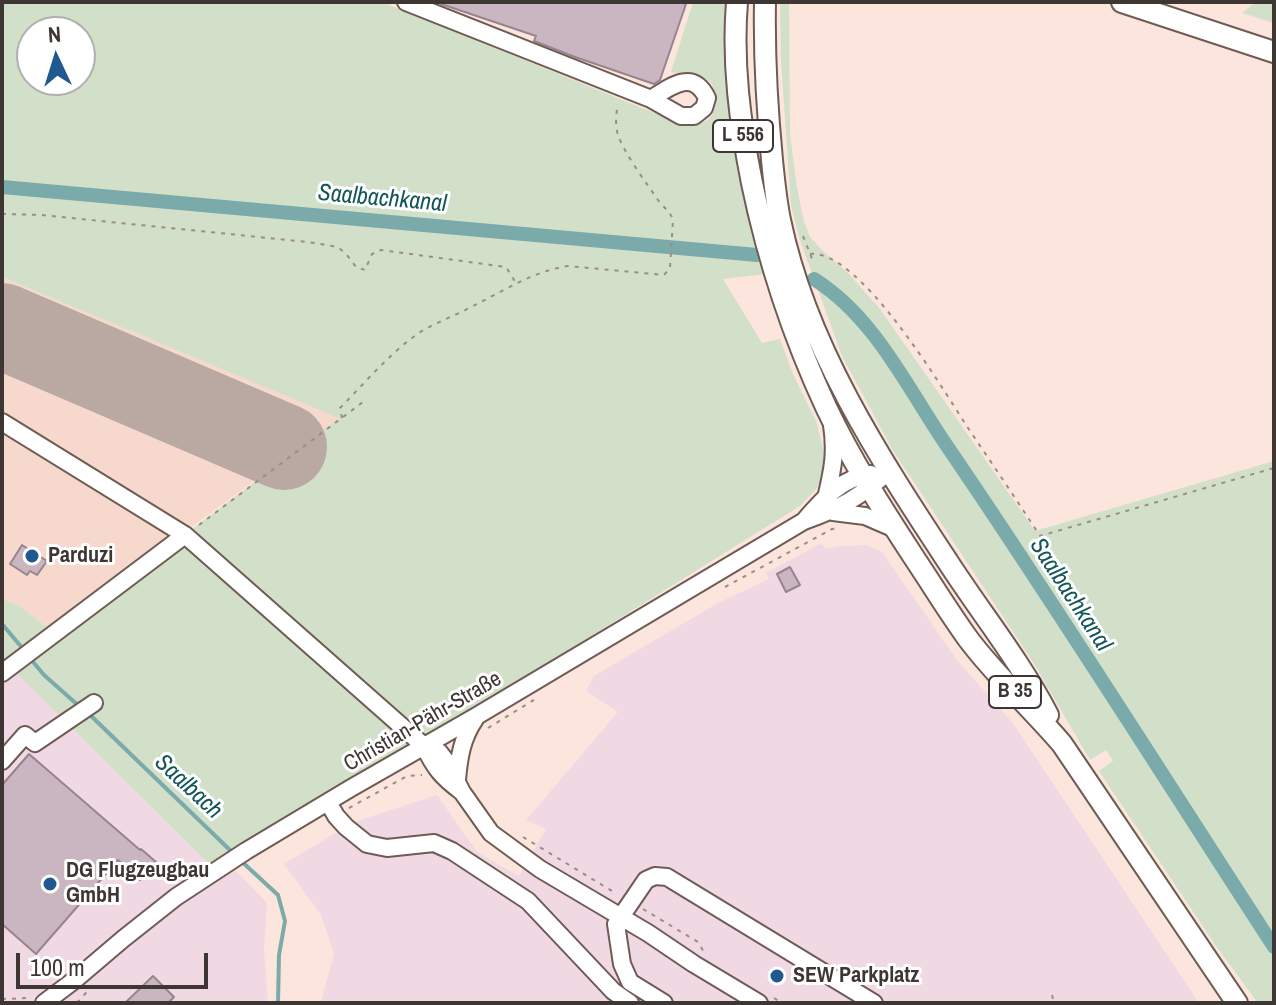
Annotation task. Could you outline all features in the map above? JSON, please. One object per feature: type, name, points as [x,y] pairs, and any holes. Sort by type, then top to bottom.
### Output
[{"type":"main road","name":"L 556","points":[[737,2],[738,95],[743,138],[762,229],[796,335],[831,417],[866,482]]},
{"type":"main road","name":"L 556","points":[[765,2],[768,121],[780,221],[803,300],[816,332],[847,399],[889,471]]},
{"type":"main road","points":[[1122,2],[1274,52]]},
{"type":"main road","name":"B 35","points":[[889,471],[1016,663],[1062,744]]},
{"type":"main road","name":"B 35","points":[[866,482],[969,639],[999,677],[1062,744],[1237,1003]]},
{"type":"street","points":[[406,2],[651,99]]},
{"type":"street","points":[[827,494],[834,465],[831,417]]},
{"type":"street","points":[[2,422],[185,535],[424,746],[442,778],[459,786]]},
{"type":"street","name":"Christian-Pähr-Straße","points":[[804,521],[827,494],[889,471]]},
{"type":"street","name":"Christian-Pähr-Straße","points":[[53,1001],[146,919],[246,851],[332,809],[424,746],[481,723],[804,521],[853,501],[866,482]]},
{"type":"street","points":[[832,511],[858,514],[895,529]]},
{"type":"street","points":[[2,673],[185,535]]},
{"type":"street","points":[[2,761],[25,735],[35,743],[94,703]]},
{"type":"street","points":[[459,786],[461,746],[466,732],[481,723]]},
{"type":"street","points":[[424,746],[439,752],[491,833],[540,869],[694,964],[764,999]]},
{"type":"street","points":[[332,809],[346,827],[367,844],[387,848],[434,843],[452,851],[528,901],[613,991],[630,1003]]},
{"type":"street","points":[[664,1003],[630,982],[622,964],[616,924],[646,880],[655,876],[667,877],[874,1003]]},
{"type":"street","points":[[622,964],[628,949],[648,933]]},
{"type":"path","points":[[342,418],[340,408],[415,336],[517,283],[568,266],[664,275],[670,268],[674,226],[671,214],[649,187],[618,136],[617,109],[623,87]]},
{"type":"path","points":[[2,214],[41,215],[308,242],[338,247],[356,267],[365,270],[372,254],[381,250],[506,267],[517,283]]},
{"type":"path","points":[[804,236],[813,261]]},
{"type":"path","points":[[810,254],[827,256],[848,270],[881,303],[910,339],[1040,536],[1274,468]]},
{"type":"path","points":[[185,535],[363,402]]},
{"type":"path","points":[[716,591],[832,529],[840,528]]},
{"type":"path","points":[[481,723],[539,697]]},
{"type":"path","points":[[332,809],[407,776],[422,775],[434,767]]},
{"type":"path","points":[[515,833],[698,942],[707,957]]},
{"type":"path","points":[[2,999],[48,995],[53,1001]]},
{"type":"path","points":[[1052,995],[1054,1003]]},
{"type":"path","points":[[764,999],[782,1003]]},
{"type":"shaded area","points":[[2,277],[340,418],[51,630],[18,605],[2,599]]},
{"type":"shaded area","points":[[822,543],[825,549],[866,545],[882,552],[957,660],[1012,722],[1199,1003],[321,1003],[334,953],[321,915],[284,864],[354,822],[437,795],[477,852],[519,876],[546,829],[526,820],[618,712],[586,691],[594,676],[718,603],[769,579],[766,573]]},
{"type":"shaded area","points":[[13,670],[215,870],[228,863],[267,903],[264,950],[268,1003],[2,1003],[2,678]]},
{"type":"green space","points":[[2,2],[382,2],[679,123],[695,124],[712,116],[714,87],[697,74],[671,72],[693,2],[729,2],[728,87],[732,137],[746,207],[767,274],[723,279],[762,343],[780,339],[816,421],[827,463],[817,488],[800,506],[215,870],[10,667],[339,418],[2,277]]},
{"type":"green space","points":[[780,2],[789,2],[790,135],[797,188],[810,237],[880,309],[1035,531],[1274,461],[1274,1003],[1258,1003],[1216,946],[1099,771],[1113,761],[1106,750],[1090,760],[1033,662],[892,449],[842,356],[800,240],[791,206]]},
{"type":"green space","points":[[1256,2],[1274,2],[1274,23],[1242,13]]},
{"type":"green space","points":[[2,599],[18,605],[51,630],[2,667]]},
{"type":"building","points":[[441,2],[686,4],[660,80],[654,84],[575,57],[534,41],[536,36]]},
{"type":"building","points":[[22,545],[47,561],[37,575],[30,571],[27,575],[10,564]]},
{"type":"building","points":[[790,567],[800,585],[786,592],[777,574]]},
{"type":"building","name":"DG Flugzeugbau GmbH","points":[[29,754],[156,862],[140,880],[118,860],[36,954],[2,924],[2,785]]},
{"type":"building","points":[[153,976],[174,997],[168,1003],[125,1003]]},
{"type":"waterway","name":"Saalbachkanal","points":[[2,187],[757,255]]},
{"type":"waterway","name":"Saalbachkanal","points":[[814,279],[856,314],[890,357],[1274,947]]},
{"type":"waterway","name":"Saalbach","points":[[2,624],[24,650]]},
{"type":"waterway","name":"Saalbach","points":[[29,657],[80,707]]},
{"type":"waterway","name":"Saalbach","points":[[87,712],[233,853]]},
{"type":"waterway","name":"Saalbach","points":[[239,859],[278,895],[285,921],[279,955],[278,1003]]},
{"type":"runway","points":[[2,326],[284,447]]},
{"type":"place","name":"Parduzi","points":[[32,556]]},
{"type":"place","name":"DG Flugzeugbau GmbH","points":[[50,884]]},
{"type":"place","name":"SEW Parkplatz","points":[[777,976]]}]
